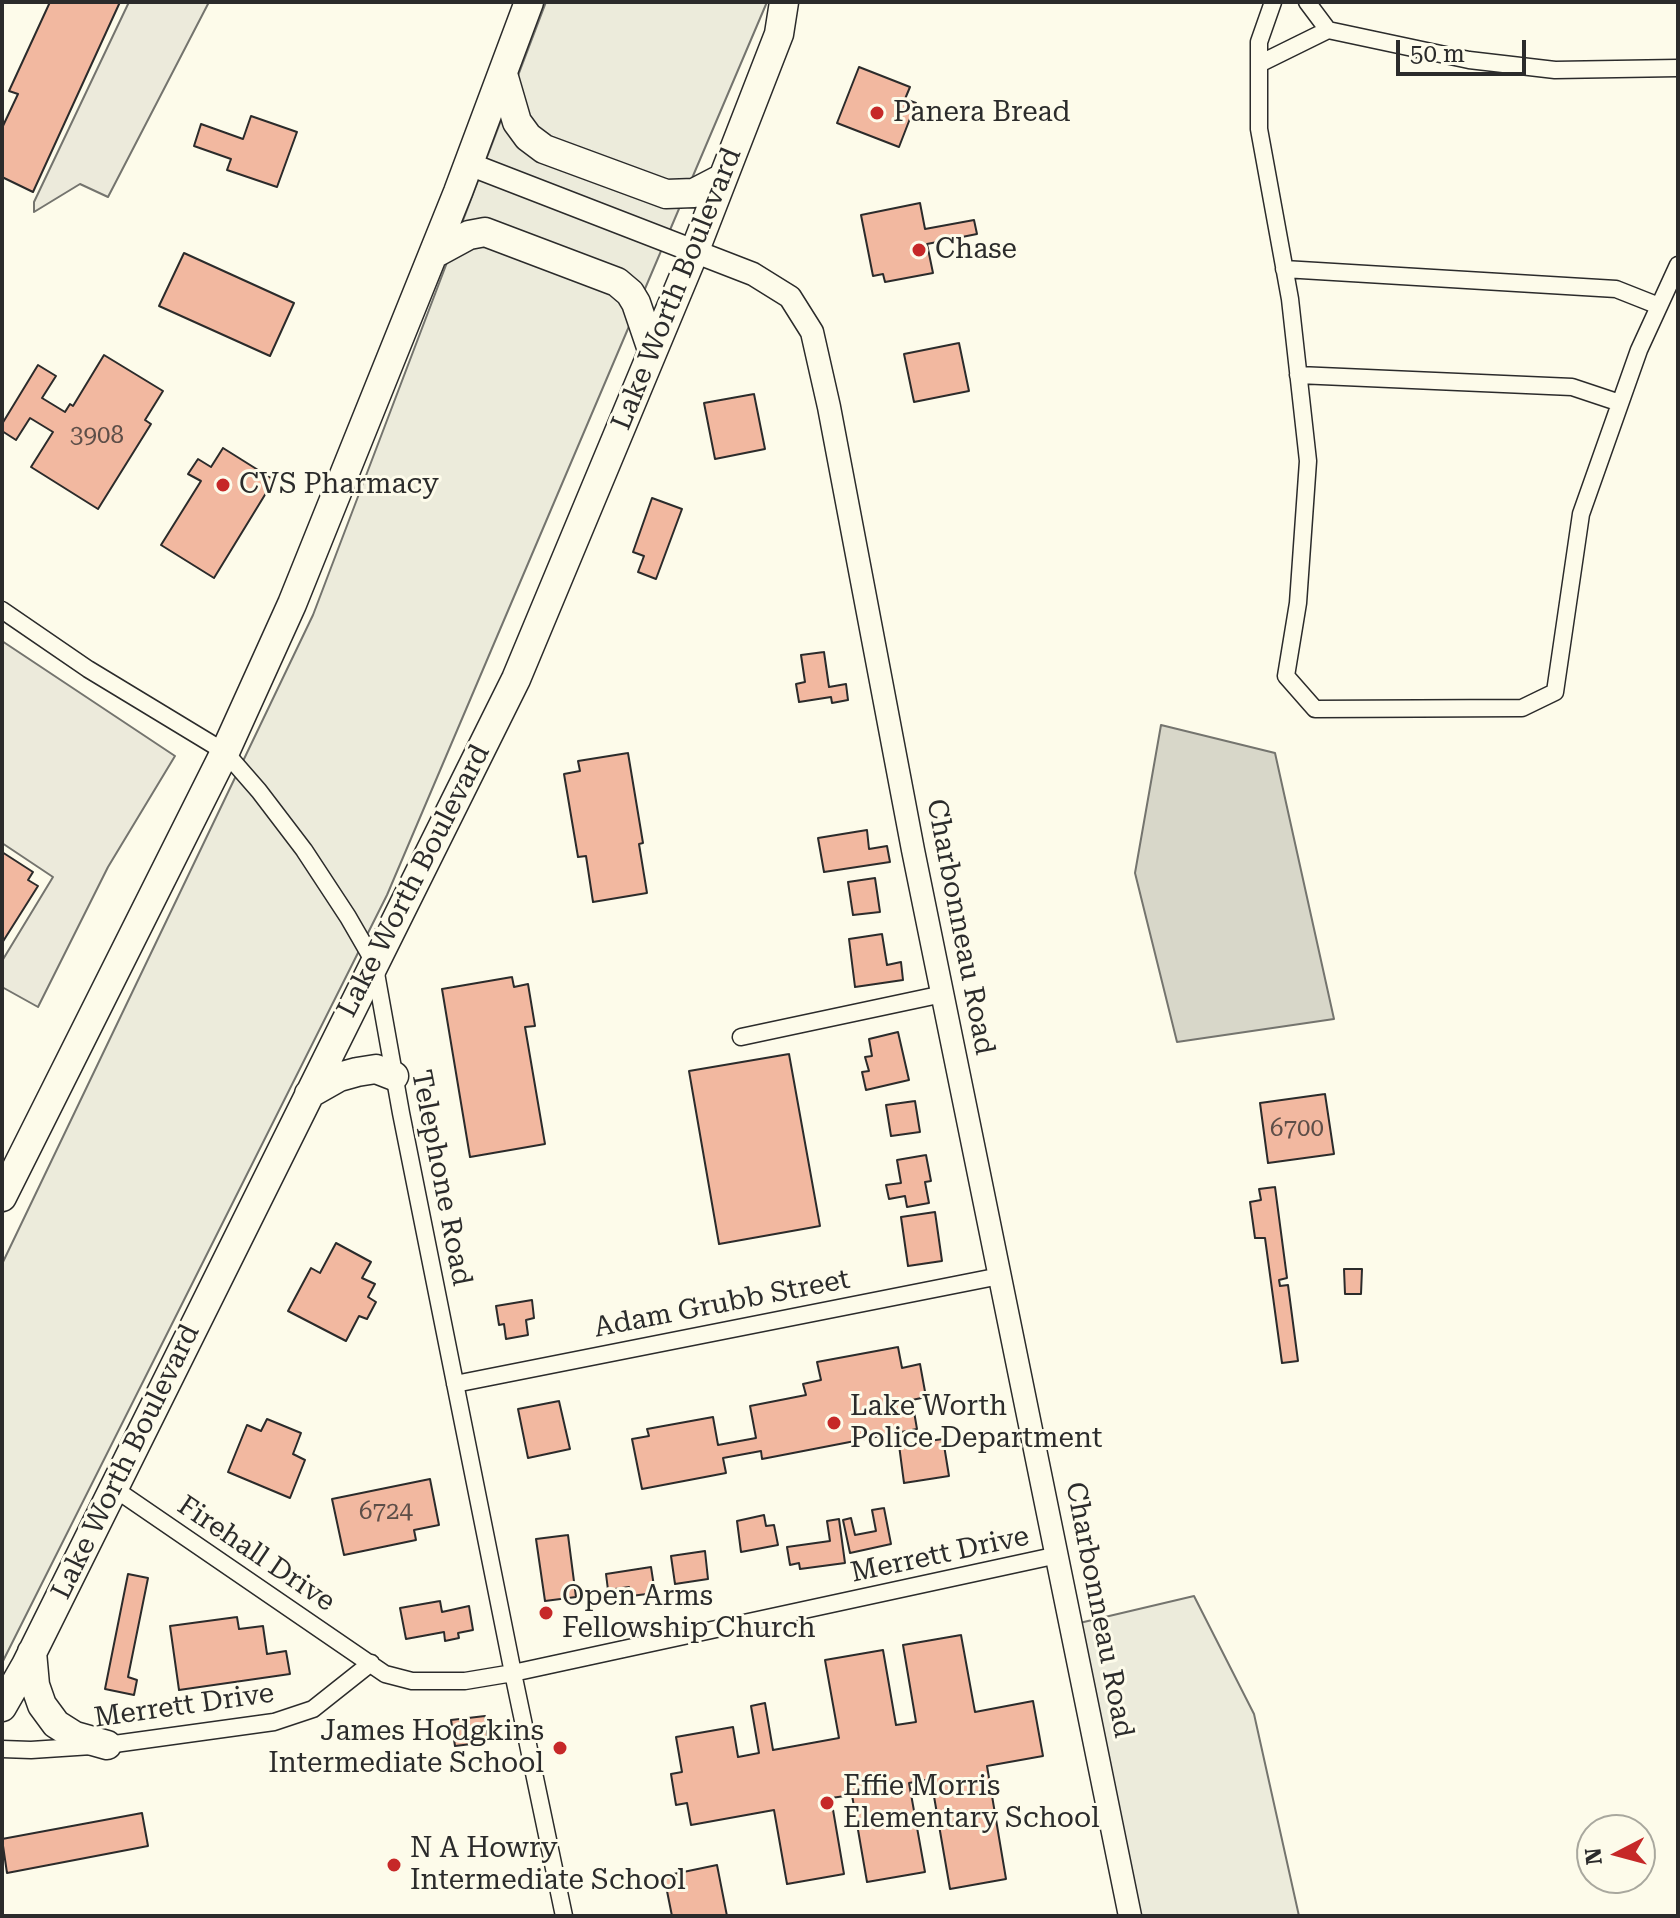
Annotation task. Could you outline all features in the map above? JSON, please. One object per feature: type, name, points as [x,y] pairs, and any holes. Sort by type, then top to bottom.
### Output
[{"type":"highway","points":[[2,1197],[225,752],[292,604],[434,254],[529,2]]},
{"type":"highway","name":"Lake Worth Boulevard","points":[[5,1699],[32,1652],[516,679],[695,250],[779,34],[784,2]]},
{"type":"highway","points":[[503,74],[517,122],[528,137],[544,149],[666,194],[694,193],[721,179]]},
{"type":"highway","points":[[434,254],[469,235],[485,232],[617,282],[636,303],[652,350]]},
{"type":"highway","points":[[309,1094],[339,1077],[357,1072],[376,1069],[394,1076]]},
{"type":"highway","points":[[32,1652],[35,1685],[42,1705],[56,1724],[75,1736],[107,1745]]},
{"type":"street","name":"Lake Worth Boulevard","points":[[779,34],[794,2]]},
{"type":"street","points":[[1273,2],[1259,42],[1259,129],[1284,269],[1308,461],[1298,603],[1286,676],[1315,709],[1522,708],[1555,692],[1581,514],[1639,350],[1678,265]]},
{"type":"street","points":[[1307,2],[1328,30]]},
{"type":"street","points":[[1259,64],[1328,30],[1469,60],[1555,70],[1678,68]]},
{"type":"street","name":"Charbonneau Road","points":[[469,164],[753,274],[790,297],[812,332],[1130,1916]]},
{"type":"street","points":[[1284,269],[1616,289],[1659,306]]},
{"type":"street","points":[[1298,375],[1572,387],[1620,403]]},
{"type":"street","name":"Telephone Road","points":[[2,610],[88,669],[225,752],[304,850],[374,962],[455,1384],[564,1916]]},
{"type":"street","points":[[741,1037],[943,994]]},
{"type":"street","name":"Adam Grubb Street","points":[[455,1384],[1000,1276]]},
{"type":"street","name":"Firehall Drive","points":[[112,1487],[371,1663]]},
{"type":"street","name":"Merrett Drive","points":[[2,1749],[107,1745],[245,1727],[298,1716],[326,1701],[371,1663],[385,1674],[412,1681],[465,1681],[1058,1555]]},
{"type":"shaded area","points":[[129,2],[209,2],[108,197],[80,184],[34,212],[34,202]]},
{"type":"shaded area","points":[[546,2],[767,2],[387,895],[2,1663],[2,1264],[313,615]]},
{"type":"shaded area","points":[[2,641],[175,756],[108,867],[38,1007],[2,987],[2,961],[53,877],[2,843]]},
{"type":"shaded area","points":[[1161,725],[1275,753],[1334,1019],[1177,1042],[1135,873]]},
{"type":"shaded area","points":[[1194,1596],[1254,1714],[1299,1916],[1129,1916],[1071,1625]]},
{"type":"building","points":[[50,2],[120,2],[33,192],[2,177],[2,128],[18,94],[9,91]]},
{"type":"building","name":"Panera Bread","points":[[859,67],[910,87],[905,99],[916,103],[899,147],[837,123]]},
{"type":"building","points":[[251,116],[297,132],[277,187],[227,170],[231,159],[194,146],[201,124],[243,139]]},
{"type":"building","points":[[920,203],[925,229],[974,220],[977,234],[927,244],[933,273],[885,282],[883,274],[873,276],[861,215]]},
{"type":"building","points":[[184,253],[294,303],[270,356],[159,306]]},
{"type":"building","points":[[959,343],[969,391],[914,402],[904,354]]},
{"type":"building","points":[[104,355],[163,391],[145,420],[151,424],[98,509],[31,467],[53,432],[30,418],[16,440],[2,431],[2,424],[38,365],[56,376],[42,398],[65,412],[70,404],[73,406]]},
{"type":"building","points":[[754,394],[765,449],[715,459],[704,403]]},
{"type":"building","name":"CVS Pharmacy","points":[[223,448],[274,480],[214,578],[161,545],[201,481],[188,474],[198,459],[211,467]]},
{"type":"building","points":[[652,498],[682,509],[656,579],[638,572],[644,556],[633,552]]},
{"type":"building","points":[[824,652],[829,687],[846,684],[848,700],[832,703],[831,697],[799,702],[796,684],[805,682],[801,655]]},
{"type":"building","points":[[628,753],[643,843],[639,844],[647,893],[593,902],[586,856],[578,857],[564,774],[580,771],[578,761]]},
{"type":"building","points":[[867,830],[869,849],[887,846],[890,862],[824,872],[818,838]]},
{"type":"building","points":[[2,852],[33,872],[28,880],[38,886],[2,943]]},
{"type":"building","points":[[875,878],[880,912],[853,915],[848,882]]},
{"type":"building","points":[[882,934],[887,965],[901,962],[903,980],[855,987],[849,939]]},
{"type":"building","points":[[512,977],[514,987],[528,984],[535,1026],[525,1027],[545,1144],[470,1157],[442,989]]},
{"type":"building","points":[[898,1032],[909,1080],[866,1090],[862,1072],[869,1071],[865,1057],[872,1056],[869,1039]]},
{"type":"building","points":[[789,1054],[820,1226],[719,1244],[689,1071]]},
{"type":"building","points":[[1325,1094],[1334,1154],[1268,1163],[1260,1103]]},
{"type":"building","points":[[915,1101],[920,1132],[891,1136],[886,1105]]},
{"type":"building","points":[[926,1155],[931,1181],[925,1182],[929,1203],[907,1207],[905,1196],[889,1199],[886,1185],[901,1183],[897,1160]]},
{"type":"building","points":[[1275,1187],[1287,1278],[1279,1280],[1280,1286],[1288,1285],[1298,1361],[1282,1363],[1265,1238],[1255,1238],[1250,1202],[1261,1200],[1259,1189]]},
{"type":"building","points":[[935,1212],[942,1261],[908,1266],[901,1217]]},
{"type":"building","points":[[336,1243],[371,1262],[362,1278],[375,1284],[368,1297],[376,1302],[367,1319],[359,1316],[346,1341],[288,1311],[311,1268],[320,1273]]},
{"type":"building","points":[[1344,1269],[1362,1269],[1361,1294],[1345,1294]]},
{"type":"building","points":[[532,1300],[534,1318],[526,1320],[528,1335],[506,1339],[504,1324],[499,1325],[496,1306]]},
{"type":"building","name":"Lake Worth Police Department","points":[[898,1347],[902,1368],[920,1364],[926,1397],[912,1400],[917,1429],[762,1459],[761,1451],[723,1458],[726,1473],[642,1489],[632,1439],[649,1436],[647,1429],[713,1417],[718,1445],[756,1438],[750,1406],[806,1395],[803,1384],[821,1380],[817,1362]]},
{"type":"building","points":[[559,1401],[570,1449],[528,1458],[518,1409]]},
{"type":"building","points":[[267,1419],[301,1433],[293,1454],[305,1460],[290,1498],[228,1472],[247,1425],[261,1431]]},
{"type":"building","points":[[943,1439],[949,1476],[904,1483],[899,1445]]},
{"type":"building","points":[[430,1479],[439,1525],[414,1530],[416,1540],[344,1555],[332,1499]]},
{"type":"building","points":[[884,1508],[891,1544],[850,1553],[843,1520],[851,1518],[855,1535],[876,1531],[872,1510]]},
{"type":"building","points":[[764,1515],[766,1526],[774,1525],[778,1545],[741,1552],[737,1521]]},
{"type":"building","points":[[839,1519],[845,1563],[800,1569],[799,1563],[790,1565],[787,1547],[830,1541],[827,1521]]},
{"type":"building","points":[[568,1535],[576,1597],[545,1601],[536,1539]]},
{"type":"building","points":[[705,1551],[708,1579],[675,1584],[671,1556]]},
{"type":"building","points":[[651,1567],[655,1593],[631,1596],[629,1587],[608,1590],[606,1574]]},
{"type":"building","points":[[128,1574],[148,1578],[128,1677],[137,1680],[134,1695],[105,1689]]},
{"type":"building","points":[[440,1601],[442,1612],[469,1606],[473,1630],[458,1633],[459,1638],[445,1641],[444,1632],[406,1639],[400,1608]]},
{"type":"building","points":[[237,1617],[239,1629],[263,1626],[267,1654],[286,1651],[290,1674],[179,1690],[170,1626]]},
{"type":"building","points":[[961,1635],[975,1712],[1033,1701],[1043,1756],[987,1766],[1006,1879],[950,1889],[931,1779],[909,1783],[925,1872],[867,1882],[852,1795],[831,1798],[844,1874],[787,1884],[774,1810],[691,1825],[687,1803],[676,1805],[671,1774],[682,1772],[676,1737],[733,1727],[738,1757],[759,1753],[751,1706],[765,1703],[773,1750],[839,1738],[825,1660],[883,1650],[896,1725],[916,1722],[903,1645]]},
{"type":"building","points":[[485,1716],[488,1742],[455,1746],[451,1720]]},
{"type":"building","points":[[142,1813],[148,1846],[7,1873],[2,1839]]},
{"type":"building","points":[[717,1865],[727,1916],[672,1916],[664,1876]]},
{"type":"place","name":"Panera Bread","points":[[877,113]]},
{"type":"place","name":"Chase","points":[[919,250]]},
{"type":"place","name":"CVS Pharmacy","points":[[223,485]]},
{"type":"place","name":"Lake Worth Police Department","points":[[834,1423]]},
{"type":"place","name":"Open Arms Fellowship Church","points":[[546,1613]]},
{"type":"place","name":"James Hodgkins Intermediate School","points":[[560,1748]]},
{"type":"place","name":"Effie Morris Elementary School","points":[[827,1803]]},
{"type":"place","name":"N A Howry Intermediate School","points":[[394,1865]]}]
